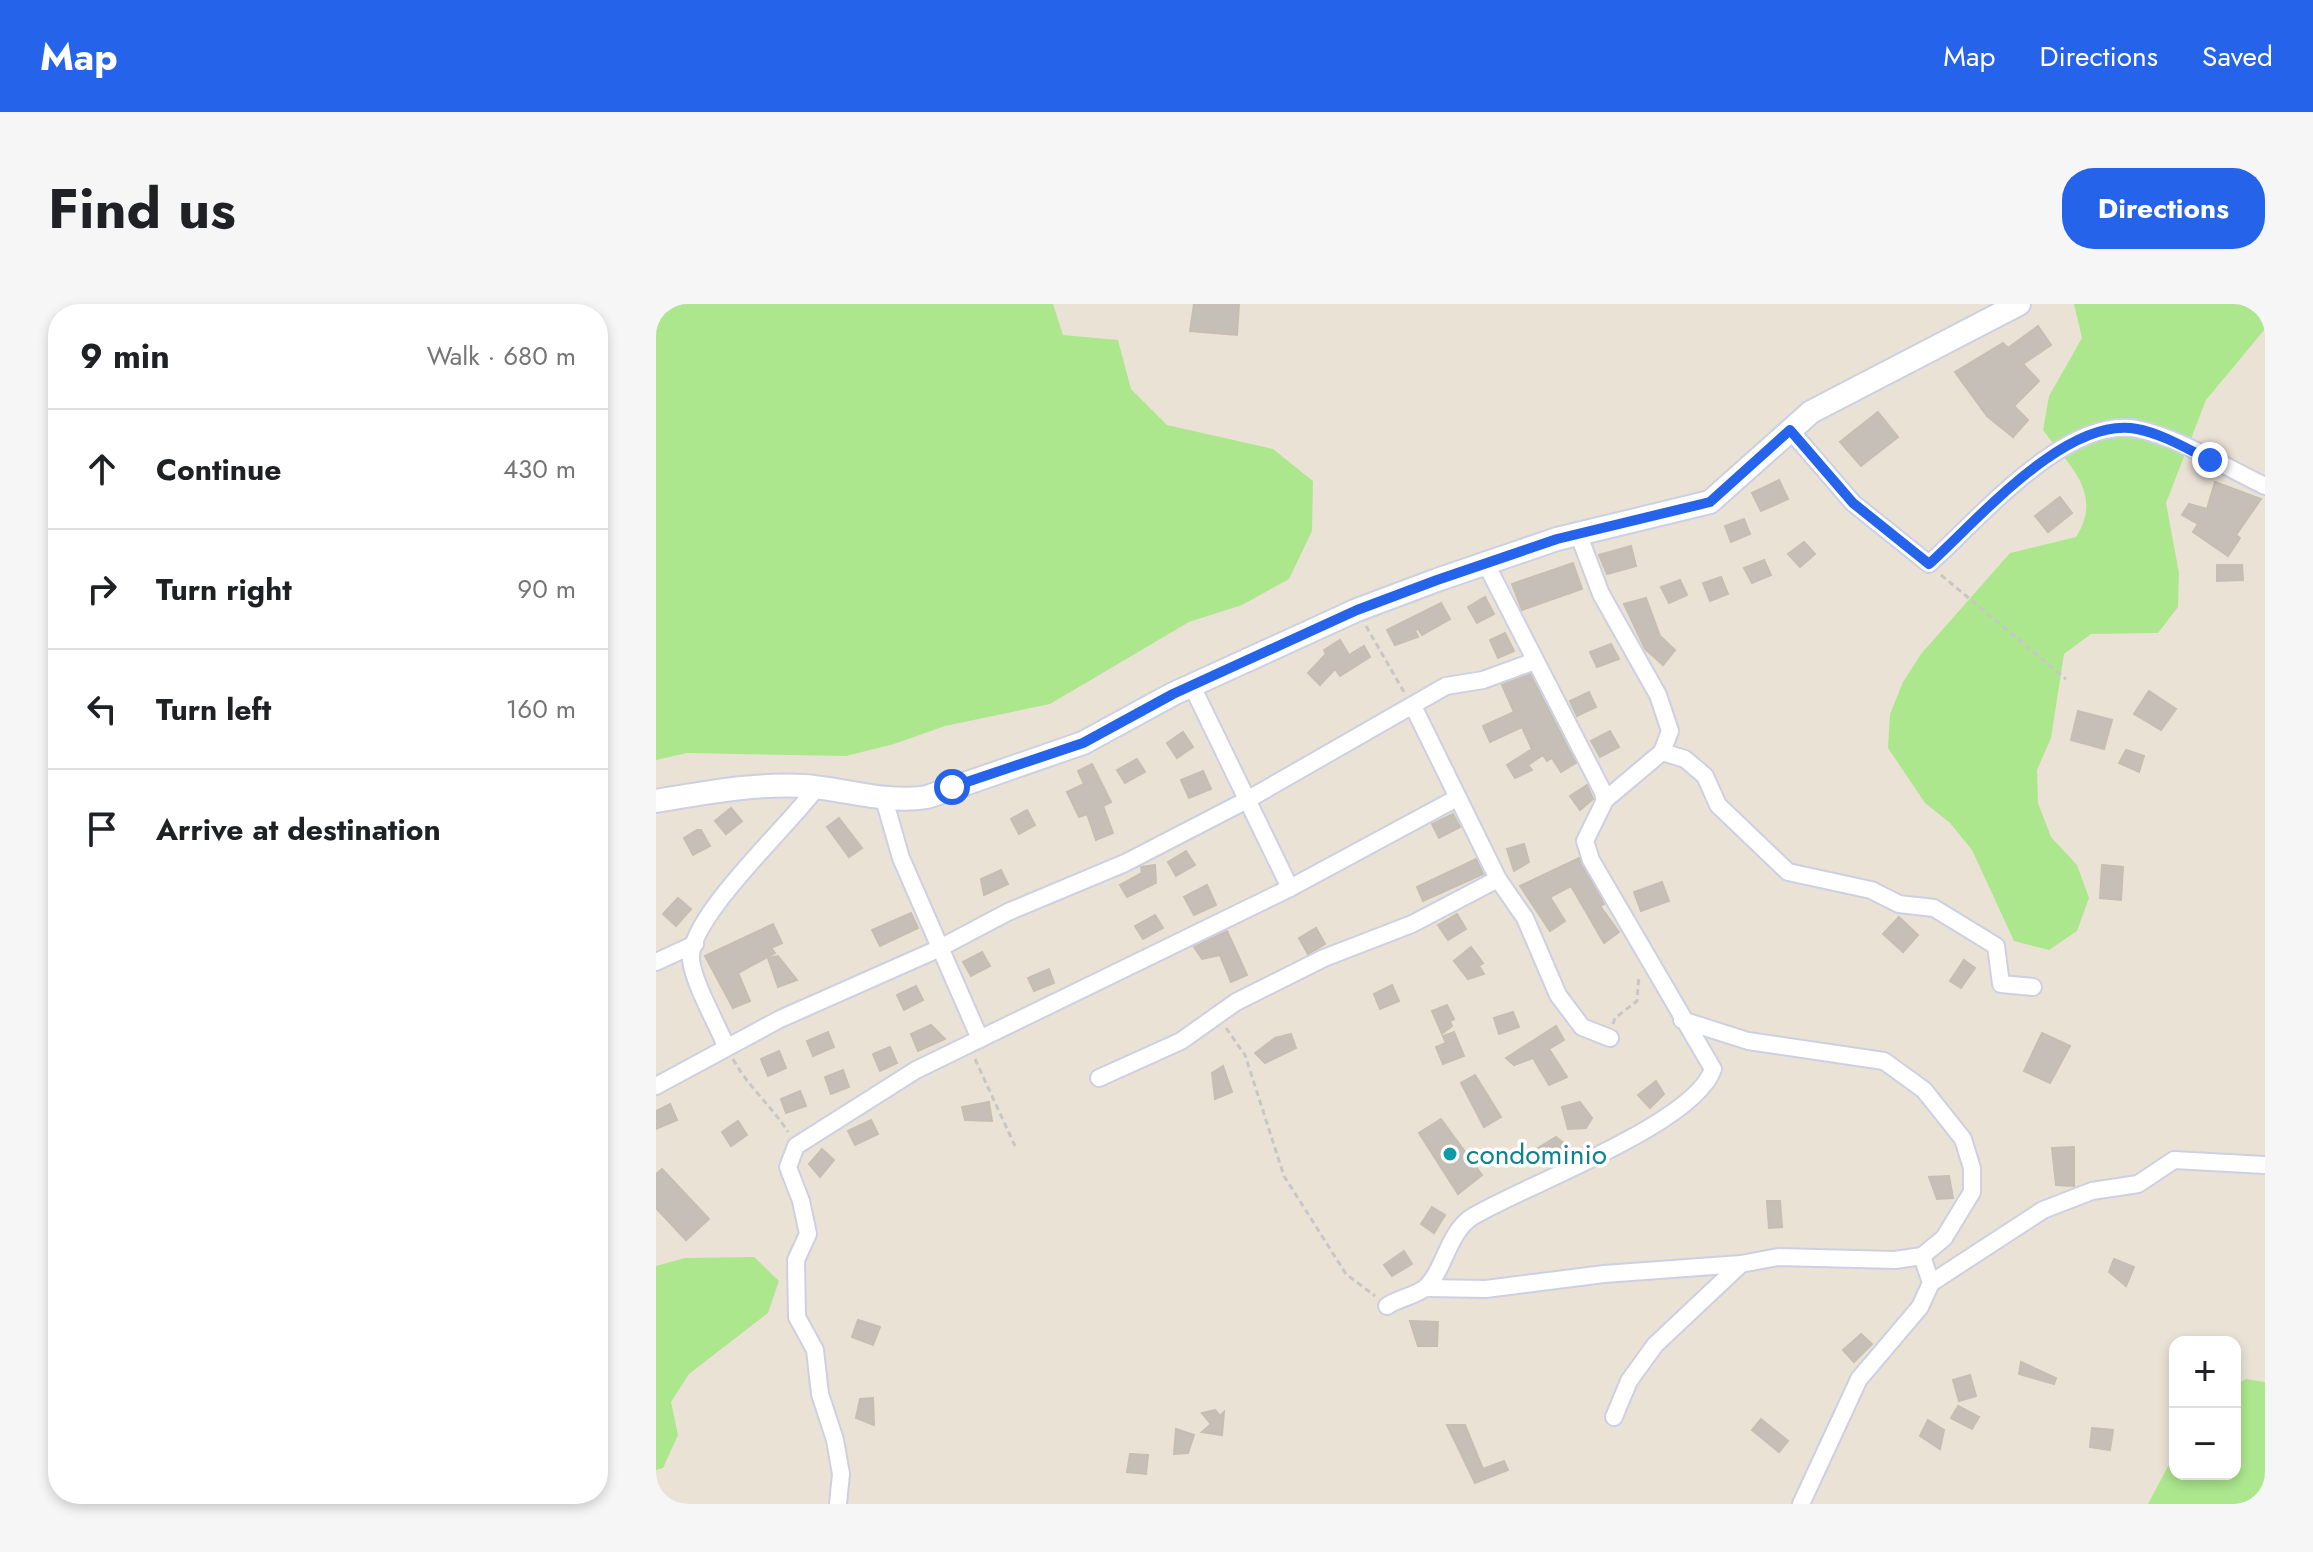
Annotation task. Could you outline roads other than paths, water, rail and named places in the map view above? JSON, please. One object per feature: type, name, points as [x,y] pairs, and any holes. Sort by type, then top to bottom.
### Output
[{"type":"main road","points":[[656,801],[721,790],[817,787],[884,799],[927,797],[1069,749],[1192,686],[1357,610],[1485,562],[1578,533],[1710,502],[1811,412],[2019,304]]},
{"type":"street","points":[[1790,430],[1861,511],[1929,564],[2049,454],[2110,427],[2136,429],[2156,435],[2265,486]]},
{"type":"street","points":[[1426,1288],[1451,1242],[1468,1220],[1609,1150],[1694,1096],[1708,1083],[1713,1069],[1642,951],[1591,860],[1585,841],[1605,800],[1662,752],[1670,731],[1658,695],[1601,594],[1578,533]]},
{"type":"street","points":[[1485,562],[1605,800]]},
{"type":"street","points":[[656,1086],[726,1046],[938,949],[1008,912],[1125,863],[1247,800],[1446,686],[1483,680],[1535,661]]},
{"type":"street","points":[[1192,686],[1290,888]]},
{"type":"street","points":[[1413,706],[1498,879],[1525,918],[1558,995],[1582,1027],[1610,1038]]},
{"type":"street","points":[[1662,752],[1685,759],[1705,776],[1718,805],[1788,872],[1871,890],[1899,904],[1934,908],[1996,946],[2001,984],[2033,987]]},
{"type":"street","points":[[726,1046],[691,958],[699,929],[756,856],[817,787]]},
{"type":"street","points":[[838,1504],[841,1474],[835,1440],[820,1394],[815,1350],[797,1317],[796,1260],[808,1234],[801,1201],[788,1167],[796,1146],[916,1070],[1290,888],[1457,798]]},
{"type":"street","points":[[884,799],[901,858],[974,1042]]},
{"type":"street","points":[[1099,1078],[1181,1041],[1217,1014],[1324,958],[1412,924],[1498,879]]},
{"type":"street","points":[[656,962],[695,944]]},
{"type":"street","points":[[1387,1306],[1426,1288],[1486,1289],[1604,1274],[1741,1264],[1778,1257],[1895,1260],[1922,1256],[1944,1238],[1972,1192],[1972,1180],[1963,1139],[1924,1090],[1884,1061],[1748,1041],[1682,1020]]},
{"type":"street","points":[[1801,1504],[1859,1379],[1920,1307],[1931,1283],[2043,1210],[2092,1191],[2138,1184],[2174,1160],[2265,1165]]},
{"type":"street","points":[[1922,1256],[1931,1283]]},
{"type":"street","points":[[1614,1417],[1629,1381],[1655,1345],[1741,1264]]},
{"type":"place","name":"condominio","points":[[1450,1154]]}]
